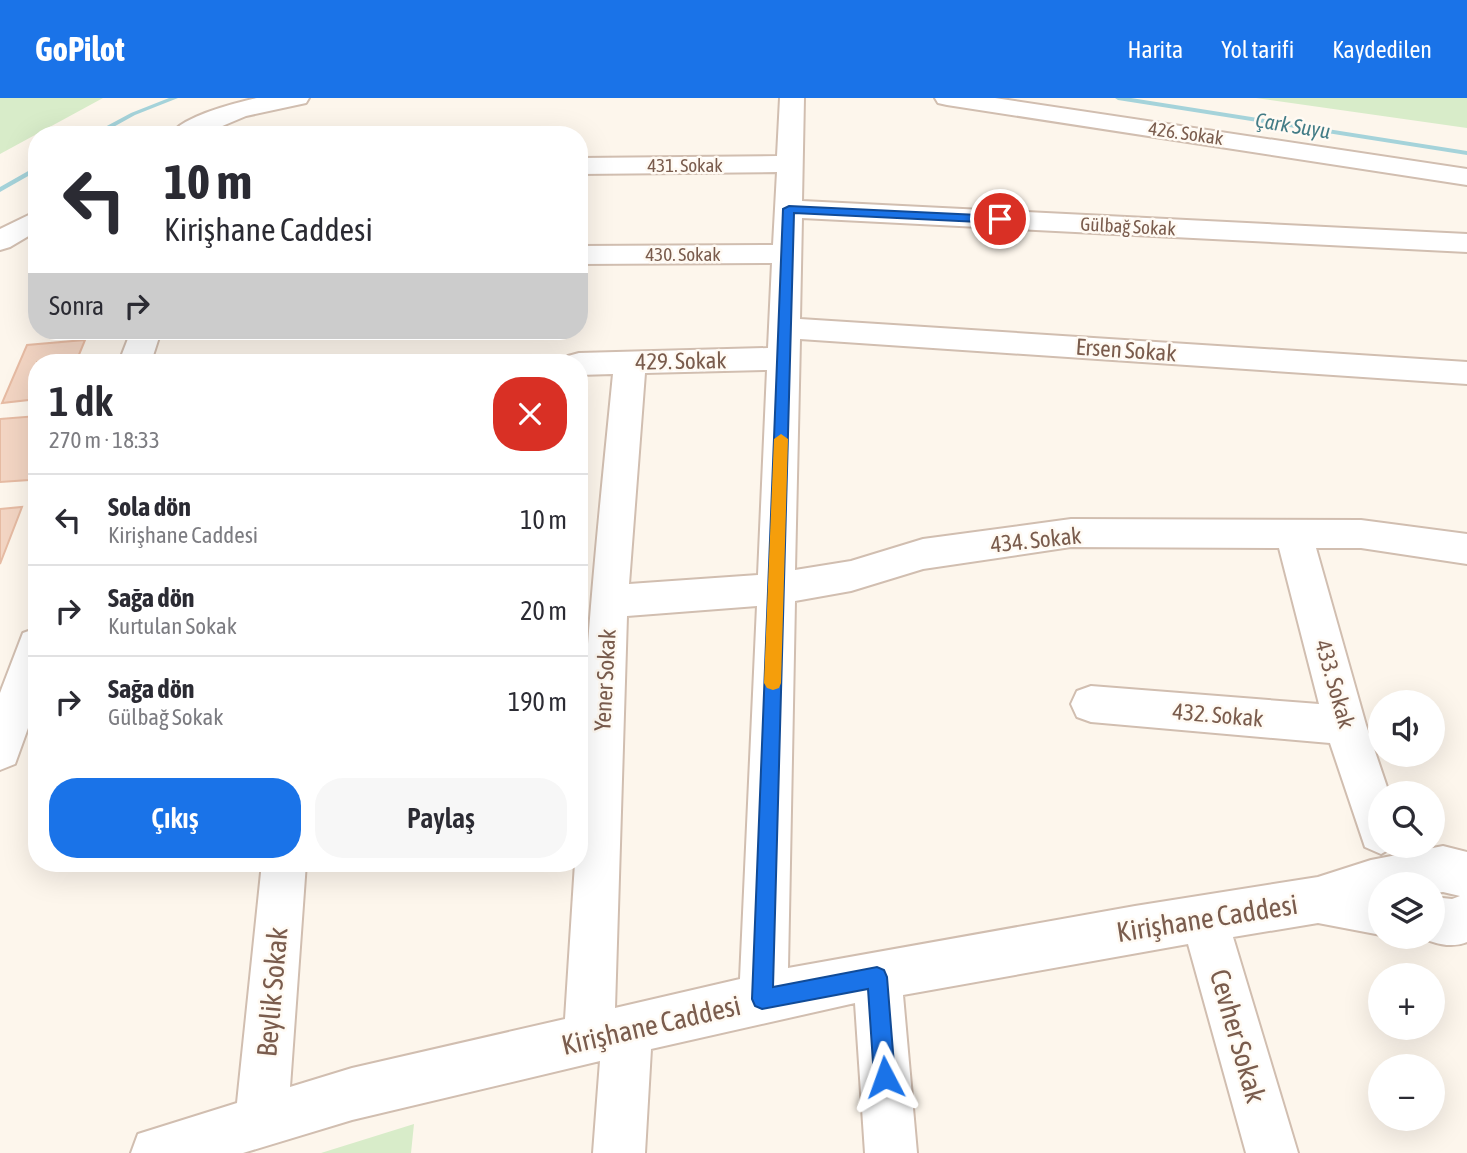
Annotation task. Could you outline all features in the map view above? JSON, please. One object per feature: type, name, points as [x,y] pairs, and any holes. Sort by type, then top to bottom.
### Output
[{"type":"street","points":[[216,125],[264,103],[297,98]]},
{"type":"street","points":[[762,999],[792,98]]},
{"type":"street","name":"426. Sokak","points":[[947,98],[1467,177]]},
{"type":"street","name":"431. Sokak","points":[[588,166],[790,164]]},
{"type":"street","name":"Gülbağ Sokak","points":[[789,209],[1467,243]]},
{"type":"street","points":[[0,241],[28,224]]},
{"type":"street","name":"430. Sokak","points":[[588,255],[787,254]]},
{"type":"street","name":"429. Sokak","points":[[588,363],[630,363],[784,343]]},
{"type":"street","name":"Ersen Sokak","points":[[784,343],[1467,373]]},
{"type":"street","name":"Yener Sokak","points":[[619,1153],[608,1035],[609,601],[630,363]]},
{"type":"street","name":"434. Sokak","points":[[609,601],[776,589],[851,576],[923,554],[1071,533],[1361,534],[1467,549]]},
{"type":"street","name":"433. Sokak","points":[[1294,535],[1345,725],[1368,793]]},
{"type":"street","points":[[0,750],[21,666]]},
{"type":"street","name":"432. Sokak","points":[[1091,704],[1345,725]]},
{"type":"street","name":"Kirişhane Caddesi","points":[[1424,872],[1443,869],[1467,875]]},
{"type":"street","name":"Beylik Sokak","points":[[261,1121],[283,872]]},
{"type":"street","name":"Kirişhane Caddesi","points":[[157,1153],[352,1094],[762,999],[1318,900],[1368,884]]},
{"type":"street","points":[[1445,922],[1457,923],[1467,916]]},
{"type":"street","name":"Cevher Sokak","points":[[1204,919],[1272,1153]]},
{"type":"street","points":[[877,977],[891,1153]]},
{"type":"green space","points":[[0,98],[103,98],[52,126],[28,126],[28,139],[0,154]]},
{"type":"green space","points":[[1256,98],[1467,98],[1467,128]]},
{"type":"green space","points":[[414,1124],[411,1153],[321,1153]]},
{"type":"building","points":[[85,340],[79,354],[28,354],[28,400],[2,403],[27,345]]},
{"type":"building","points":[[28,417],[28,480],[0,482],[0,419]]},
{"type":"building","points":[[22,507],[0,564],[0,509]]},
{"type":"waterway","name":"Çark Suyu","points":[[110,126],[175,98]]},
{"type":"waterway","name":"Çark Suyu","points":[[1118,98],[1467,153]]},
{"type":"waterway","name":"Çark Suyu","points":[[0,190],[28,173]]},
{"type":"slow traffic","points":[[773,683],[781,439]]},
{"type":"route","points":[[885,1077],[877,977],[762,999],[789,209],[1000,219]]}]
